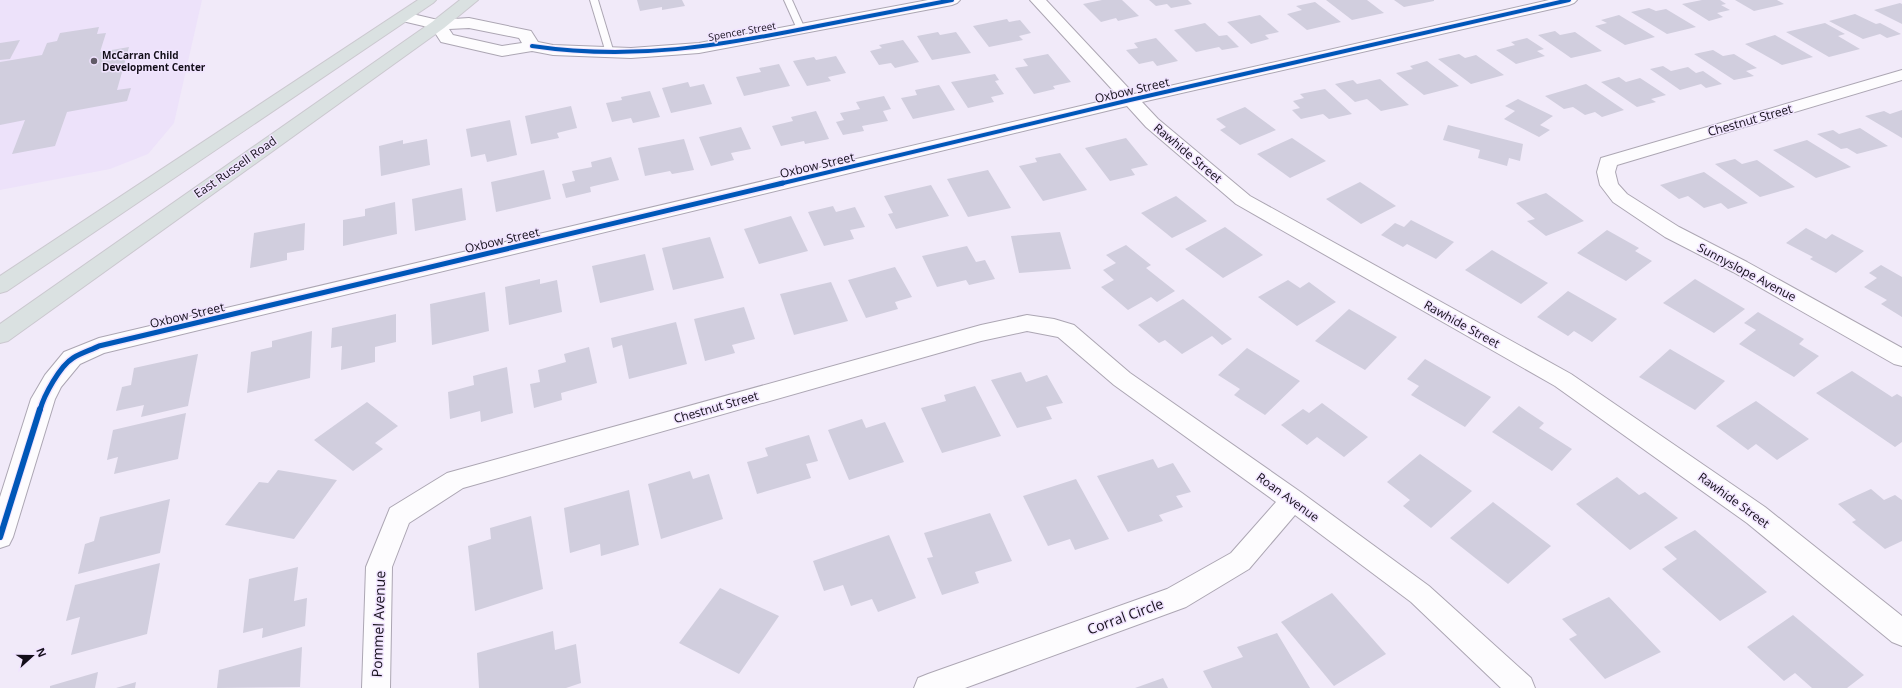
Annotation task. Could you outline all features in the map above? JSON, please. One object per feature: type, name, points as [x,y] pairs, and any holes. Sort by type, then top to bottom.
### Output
[{"type":"main road","points":[[0,286],[428,0]]},
{"type":"main road","name":"East Russell Road","points":[[0,335],[438,25],[470,0]]},
{"type":"street","name":"Spencer Street","points":[[438,25],[447,39],[502,51],[532,46],[553,50],[610,53],[699,48],[801,30],[952,0]]},
{"type":"street","name":"Rawhide Street","points":[[1038,0],[1152,123],[1244,200],[1564,380],[1649,438],[1756,515],[1902,633]]},
{"type":"street","name":"Oxbow Street","points":[[0,537],[43,399],[53,381],[72,358],[99,346],[1130,100],[1569,0]]},
{"type":"street","points":[[404,17],[438,25],[469,23],[525,34],[532,46]]},
{"type":"street","name":"Chestnut Street","points":[[1606,172],[1608,162],[1902,75]]},
{"type":"street","name":"Sunnyslope Avenue","points":[[1606,172],[1609,185],[1620,198],[1672,232],[1740,267],[1902,358]]},
{"type":"street","name":"Chestnut Street","points":[[399,516],[456,480],[980,333],[1028,323],[1042,325]]},
{"type":"street","name":"Roan Avenue","points":[[1042,325],[1066,332],[1122,379],[1293,500],[1420,594],[1521,688]]},
{"type":"street","name":"Corral Circle","points":[[928,688],[1176,598],[1240,561],[1293,500]]},
{"type":"street","name":"Pommel Avenue","points":[[376,688],[379,567],[399,516]]},
{"type":"lane","points":[[594,0],[610,53]]},
{"type":"lane","points":[[788,0],[801,30]]},
{"type":"shaded area","name":"McCarran Child Development Center","points":[[0,0],[202,0],[174,123],[148,154],[110,169],[0,190]]},
{"type":"building","points":[[637,0],[682,0],[685,6],[662,10],[662,7],[640,11]]},
{"type":"building","points":[[1102,0],[1122,0],[1139,16],[1118,21],[1116,18],[1101,22],[1083,4]]},
{"type":"building","points":[[1149,0],[1188,0],[1192,4],[1171,8],[1167,4],[1156,6]]},
{"type":"building","points":[[1326,0],[1367,0],[1384,13],[1352,20]]},
{"type":"building","points":[[1394,0],[1434,0],[1434,1],[1404,7]]},
{"type":"building","points":[[1702,0],[1720,0],[1726,4],[1721,5],[1730,10],[1717,13],[1723,17],[1709,21],[1682,4]]},
{"type":"building","points":[[1735,0],[1777,0],[1784,4],[1754,11]]},
{"type":"building","points":[[1315,2],[1341,22],[1307,30],[1287,14],[1302,10],[1296,6]]},
{"type":"building","points":[[1900,3],[1902,4],[1902,24],[1874,10]]},
{"type":"building","points":[[1649,8],[1656,11],[1666,9],[1696,27],[1667,34],[1631,12]]},
{"type":"building","points":[[1855,14],[1876,24],[1880,23],[1901,34],[1887,38],[1880,34],[1863,39],[1829,21]]},
{"type":"building","points":[[1260,15],[1279,32],[1265,35],[1269,39],[1251,44],[1227,22]]},
{"type":"building","points":[[1619,15],[1655,37],[1625,45],[1595,26],[1607,23],[1601,20]]},
{"type":"building","points":[[1007,19],[1009,22],[1020,20],[1031,33],[1019,36],[1023,40],[989,47],[973,26]]},
{"type":"building","points":[[1205,23],[1219,36],[1227,35],[1239,47],[1222,50],[1219,47],[1196,52],[1174,30]]},
{"type":"building","points":[[1825,23],[1845,34],[1838,36],[1860,49],[1829,57],[1786,32]]},
{"type":"building","points":[[99,27],[97,34],[106,33],[100,52],[129,47],[117,90],[131,88],[127,101],[67,112],[55,146],[12,154],[25,120],[0,125],[0,62],[42,55],[47,43],[57,41],[60,33]]},
{"type":"building","points":[[1555,31],[1560,35],[1575,32],[1602,51],[1571,58],[1538,35]]},
{"type":"building","points":[[938,32],[940,35],[956,32],[971,53],[932,60],[917,36]]},
{"type":"building","points":[[1775,35],[1813,57],[1782,65],[1745,44]]},
{"type":"building","points":[[1156,38],[1178,61],[1157,66],[1153,61],[1139,64],[1126,50],[1138,48],[1134,43]]},
{"type":"building","points":[[1527,38],[1544,49],[1537,51],[1545,56],[1516,64],[1496,50],[1515,45],[1511,42]]},
{"type":"building","points":[[20,40],[10,59],[0,60],[0,43]]},
{"type":"building","points":[[903,40],[919,62],[895,68],[891,63],[879,65],[870,51],[882,48],[879,45]]},
{"type":"building","points":[[1713,50],[1723,56],[1734,54],[1757,68],[1746,71],[1754,76],[1734,80],[1694,54]]},
{"type":"building","points":[[1048,54],[1071,82],[1053,86],[1055,89],[1034,94],[1015,68],[1028,66],[1023,59]]},
{"type":"building","points":[[1459,54],[1465,58],[1476,55],[1504,75],[1471,84],[1438,59]]},
{"type":"building","points":[[836,56],[846,73],[828,77],[831,81],[807,86],[793,61],[814,57],[816,60]]},
{"type":"building","points":[[1427,61],[1459,86],[1424,95],[1396,73],[1413,69],[1410,66]]},
{"type":"building","points":[[779,64],[790,86],[744,96],[736,77],[761,72],[759,68]]},
{"type":"building","points":[[1663,66],[1671,71],[1688,67],[1696,73],[1703,71],[1722,84],[1706,88],[1701,84],[1680,90],[1650,69]]},
{"type":"building","points":[[995,74],[999,80],[995,81],[1004,94],[991,97],[994,102],[968,108],[951,82]]},
{"type":"building","points":[[1619,77],[1626,82],[1640,78],[1666,95],[1651,99],[1656,102],[1637,107],[1601,82]]},
{"type":"building","points":[[1380,79],[1409,105],[1381,111],[1367,99],[1355,102],[1335,84],[1353,80],[1357,84]]},
{"type":"building","points":[[688,82],[690,87],[704,84],[712,104],[671,113],[662,88]]},
{"type":"building","points":[[1586,84],[1624,110],[1602,117],[1595,112],[1585,115],[1573,107],[1564,109],[1545,96]]},
{"type":"building","points":[[939,85],[955,110],[913,119],[901,98],[917,95],[915,90]]},
{"type":"building","points":[[1325,89],[1352,114],[1329,119],[1323,114],[1301,119],[1292,110],[1300,108],[1293,101],[1304,98],[1300,94]]},
{"type":"building","points":[[650,91],[660,117],[633,123],[631,118],[612,122],[606,103],[622,100],[621,97]]},
{"type":"building","points":[[884,96],[891,109],[883,111],[888,121],[862,126],[864,131],[843,135],[836,122],[844,120],[840,113],[860,109],[856,102]]},
{"type":"building","points":[[1518,99],[1553,116],[1540,125],[1550,130],[1539,137],[1504,119],[1515,111],[1505,106]]},
{"type":"building","points":[[571,106],[577,128],[557,133],[559,138],[531,144],[525,116]]},
{"type":"building","points":[[1245,107],[1276,130],[1240,145],[1220,130],[1226,127],[1216,119]]},
{"type":"building","points":[[1902,110],[1902,138],[1865,116],[1884,111],[1890,114]]},
{"type":"building","points":[[816,111],[829,139],[805,144],[804,141],[781,146],[772,126],[793,121],[791,117]]},
{"type":"building","points":[[510,120],[517,155],[487,162],[485,154],[471,157],[466,129]]},
{"type":"building","points":[[1448,125],[1523,144],[1520,161],[1509,158],[1507,166],[1478,158],[1480,150],[1443,140]]},
{"type":"building","points":[[741,127],[751,149],[731,153],[734,160],[711,166],[699,137]]},
{"type":"building","points":[[1860,128],[1888,146],[1857,154],[1847,148],[1841,149],[1817,134],[1833,130],[1839,134]]},
{"type":"building","points":[[1126,138],[1148,165],[1131,169],[1135,175],[1110,181],[1085,148]]},
{"type":"building","points":[[1292,138],[1326,161],[1290,178],[1257,154]]},
{"type":"building","points":[[427,139],[430,165],[381,176],[379,146],[403,140],[403,144]]},
{"type":"building","points":[[684,139],[694,170],[672,174],[670,171],[645,176],[638,148]]},
{"type":"building","points":[[1807,140],[1851,167],[1816,178],[1773,150]]},
{"type":"building","points":[[1060,153],[1087,190],[1043,201],[1019,166],[1037,162],[1035,158]]},
{"type":"building","points":[[611,157],[619,180],[590,187],[591,192],[566,198],[562,184],[575,181],[572,171],[592,167],[591,162]]},
{"type":"building","points":[[1735,159],[1742,164],[1757,160],[1795,187],[1760,197],[1715,164]]},
{"type":"building","points":[[544,170],[551,199],[496,212],[491,182]]},
{"type":"building","points":[[988,170],[1011,208],[968,217],[947,179]]},
{"type":"building","points":[[1704,172],[1748,203],[1728,209],[1721,203],[1704,208],[1688,196],[1679,199],[1660,185]]},
{"type":"building","points":[[1360,182],[1396,206],[1361,224],[1326,199]]},
{"type":"building","points":[[931,185],[949,216],[896,229],[888,214],[893,213],[884,196]]},
{"type":"building","points":[[462,188],[466,220],[415,231],[412,199]]},
{"type":"building","points":[[1546,193],[1584,221],[1546,236],[1527,221],[1535,219],[1516,203]]},
{"type":"building","points":[[1176,196],[1207,221],[1172,238],[1141,213]]},
{"type":"building","points":[[395,202],[397,234],[343,246],[343,220],[365,216],[365,209]]},
{"type":"building","points":[[833,206],[836,212],[855,207],[865,227],[850,230],[854,239],[824,246],[808,212]]},
{"type":"building","points":[[791,216],[808,251],[759,264],[744,229]]},
{"type":"building","points":[[1411,220],[1454,242],[1436,259],[1407,244],[1403,247],[1381,235],[1395,223],[1404,227]]},
{"type":"building","points":[[305,223],[304,250],[287,253],[287,260],[250,268],[254,233]]},
{"type":"building","points":[[1225,227],[1263,255],[1223,278],[1185,249]]},
{"type":"building","points":[[1806,228],[1826,239],[1832,234],[1864,251],[1836,273],[1810,259],[1813,257],[1786,243]]},
{"type":"building","points":[[1607,230],[1639,248],[1635,251],[1652,261],[1626,281],[1577,253]]},
{"type":"building","points":[[1060,232],[1071,269],[1019,273],[1011,236]]},
{"type":"building","points":[[710,237],[724,278],[673,290],[662,248]]},
{"type":"building","points":[[1126,245],[1151,265],[1146,268],[1175,291],[1157,302],[1151,297],[1128,310],[1101,287],[1114,280],[1103,270],[1116,263],[1106,255]]},
{"type":"building","points":[[967,246],[976,262],[985,260],[995,279],[969,285],[966,280],[937,287],[922,256]]},
{"type":"building","points":[[1492,250],[1548,283],[1521,304],[1465,270]]},
{"type":"building","points":[[645,254],[654,290],[600,303],[592,266]]},
{"type":"building","points":[[1881,265],[1902,277],[1902,317],[1881,304],[1887,300],[1864,287],[1877,278],[1869,273]]},
{"type":"building","points":[[895,267],[912,297],[895,302],[898,309],[866,318],[848,280]]},
{"type":"building","points":[[540,279],[540,284],[557,280],[562,312],[509,325],[505,287]]},
{"type":"building","points":[[1695,279],[1745,309],[1714,333],[1663,303]]},
{"type":"building","points":[[1288,280],[1300,288],[1309,282],[1336,302],[1297,326],[1258,297]]},
{"type":"building","points":[[831,282],[848,321],[794,335],[780,294]]},
{"type":"building","points":[[1568,291],[1617,319],[1592,342],[1574,331],[1568,336],[1537,317]]},
{"type":"building","points":[[485,292],[489,331],[432,345],[430,304]]},
{"type":"building","points":[[1183,299],[1232,339],[1222,345],[1212,336],[1182,354],[1165,340],[1159,343],[1138,325]]},
{"type":"building","points":[[744,307],[755,339],[732,345],[735,353],[705,361],[694,319]]},
{"type":"building","points":[[1349,309],[1397,337],[1365,370],[1315,341]]},
{"type":"building","points":[[1758,312],[1804,339],[1799,344],[1819,356],[1794,377],[1739,344],[1756,330],[1744,323]]},
{"type":"building","points":[[396,314],[396,342],[375,347],[375,362],[341,370],[342,346],[331,348],[332,328]]},
{"type":"building","points":[[676,322],[687,364],[629,379],[622,345],[613,348],[611,338]]},
{"type":"building","points":[[312,331],[310,378],[247,393],[251,352],[272,347],[272,341]]},
{"type":"building","points":[[589,347],[597,383],[561,393],[562,400],[534,408],[530,384],[540,382],[538,370],[566,362],[564,354]]},
{"type":"building","points":[[1247,348],[1300,381],[1265,415],[1234,395],[1240,389],[1218,375]]},
{"type":"building","points":[[1670,349],[1725,381],[1695,410],[1639,377]]},
{"type":"building","points":[[198,354],[188,406],[141,417],[144,405],[116,411],[122,387],[131,385],[134,368]]},
{"type":"building","points":[[1425,359],[1491,397],[1465,427],[1411,395],[1419,386],[1407,379]]},
{"type":"building","points":[[507,367],[513,413],[481,422],[480,411],[450,419],[448,392],[474,385],[473,376]]},
{"type":"building","points":[[1852,371],[1892,397],[1897,394],[1902,397],[1902,442],[1895,447],[1816,393]]},
{"type":"building","points":[[1021,372],[1026,382],[1047,375],[1063,403],[1046,407],[1052,419],[1017,428],[991,380]]},
{"type":"building","points":[[975,386],[1001,436],[942,453],[921,408],[946,401],[944,395]]},
{"type":"building","points":[[1756,401],[1809,439],[1777,460],[1756,444],[1748,450],[1716,426]]},
{"type":"building","points":[[367,402],[398,426],[375,443],[383,449],[353,471],[314,440]]},
{"type":"building","points":[[1322,403],[1368,437],[1344,457],[1317,437],[1307,445],[1281,425],[1303,409],[1309,413]]},
{"type":"building","points":[[1519,406],[1544,423],[1539,428],[1572,449],[1552,471],[1492,432]]},
{"type":"building","points":[[186,413],[178,459],[114,474],[118,457],[107,460],[113,430]]},
{"type":"building","points":[[862,419],[866,428],[885,422],[904,462],[849,480],[828,430]]},
{"type":"building","points":[[809,435],[818,461],[806,464],[811,478],[757,494],[747,462],[768,456],[765,448]]},
{"type":"building","points":[[1420,454],[1472,491],[1431,528],[1403,506],[1410,500],[1387,482]]},
{"type":"building","points":[[1153,459],[1158,468],[1173,463],[1191,492],[1176,496],[1183,507],[1159,515],[1163,521],[1128,532],[1097,476]]},
{"type":"building","points":[[278,470],[337,480],[294,539],[225,525],[259,482],[268,483]]},
{"type":"building","points":[[690,471],[693,479],[709,474],[723,519],[661,539],[648,484]]},
{"type":"building","points":[[1617,477],[1639,495],[1645,492],[1678,518],[1630,550],[1576,504]]},
{"type":"building","points":[[1076,479],[1109,539],[1075,550],[1070,539],[1048,546],[1023,496]]},
{"type":"building","points":[[1871,489],[1884,500],[1895,495],[1902,500],[1902,541],[1885,549],[1852,522],[1856,520],[1838,504]]},
{"type":"building","points":[[629,490],[639,545],[601,556],[600,544],[570,553],[564,508]]},
{"type":"building","points":[[170,499],[160,553],[78,574],[85,544],[94,541],[100,517]]},
{"type":"building","points":[[1493,502],[1551,546],[1508,584],[1450,538]]},
{"type":"building","points":[[990,513],[1012,561],[975,572],[979,583],[942,595],[927,558],[933,557],[924,533]]},
{"type":"building","points":[[531,516],[543,589],[475,611],[468,546],[491,539],[490,528]]},
{"type":"building","points":[[1695,530],[1767,592],[1720,621],[1662,569],[1677,559],[1664,547]]},
{"type":"building","points":[[889,535],[916,598],[878,612],[872,599],[851,606],[843,585],[824,591],[813,561]]},
{"type":"building","points":[[160,563],[147,634],[71,655],[80,617],[66,621],[75,585]]},
{"type":"building","points":[[298,567],[294,601],[307,598],[305,626],[262,638],[263,628],[243,633],[249,579]]},
{"type":"building","points":[[720,588],[779,616],[739,674],[679,643]]},
{"type":"building","points":[[1332,593],[1386,654],[1334,686],[1281,622]]},
{"type":"building","points":[[1609,597],[1661,652],[1605,679],[1569,639],[1577,635],[1562,619]]},
{"type":"building","points":[[1793,615],[1864,675],[1847,688],[1812,688],[1795,673],[1784,681],[1747,647]]},
{"type":"building","points":[[553,631],[555,650],[576,644],[581,683],[566,688],[479,688],[477,653]]},
{"type":"building","points":[[1277,633],[1310,688],[1212,688],[1203,671],[1243,657],[1237,647]]},
{"type":"building","points":[[302,647],[300,687],[217,688],[219,670]]},
{"type":"building","points":[[98,672],[95,688],[50,688],[50,686]]},
{"type":"building","points":[[1163,678],[1168,688],[1135,688]]},
{"type":"building","points":[[136,682],[135,688],[116,688]]},
{"type":"cycle path","points":[[532,46],[566,51],[600,53],[668,51],[702,47],[803,29],[952,0]]},
{"type":"cycle path","points":[[0,537],[43,399],[53,381],[72,358],[99,346],[1130,100],[1569,0]]},
{"type":"place","name":"McCarran Child Development Center","points":[[94,61]]}]
